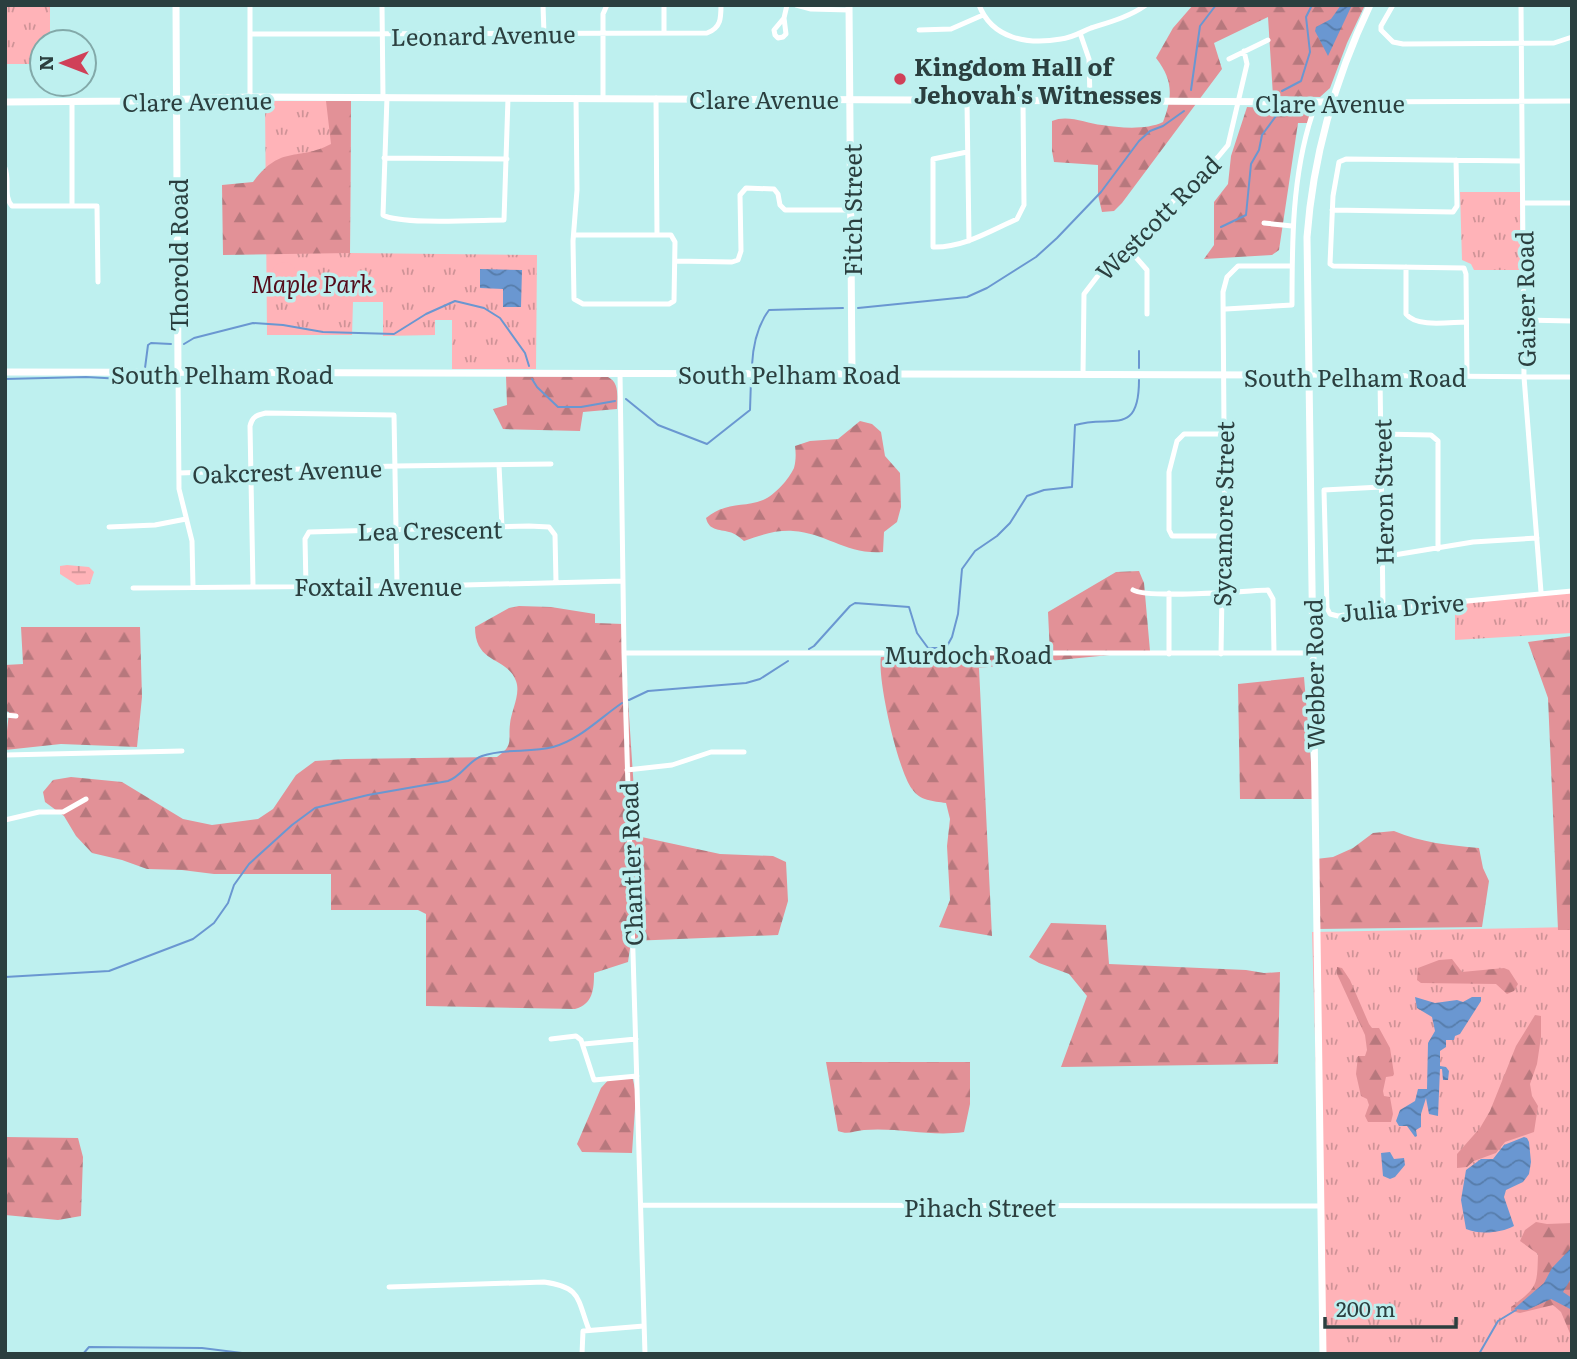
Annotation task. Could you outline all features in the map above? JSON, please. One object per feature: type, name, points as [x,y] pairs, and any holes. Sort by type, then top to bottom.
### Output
[{"type":"main road","name":"Thorold Road","points":[[176,5],[178,373]]},
{"type":"main road","name":"Webber Road","points":[[1323,1354],[1308,375],[1309,210],[1317,159],[1332,102],[1370,5]]},
{"type":"main road","name":"Fitch Street","points":[[849,8],[852,373]]},
{"type":"main road","name":"Clare Avenue","points":[[5,102],[385,97],[1332,102]]},
{"type":"main road","name":"South Pelham Road","points":[[5,372],[1308,375]]},
{"type":"street","points":[[250,5],[250,97]]},
{"type":"street","points":[[382,5],[385,97],[383,215],[392,218],[446,221],[504,220],[508,98]]},
{"type":"street","points":[[543,5],[544,34]]},
{"type":"street","points":[[599,5],[603,14]]},
{"type":"street","points":[[603,98],[603,14],[607,5]]},
{"type":"street","points":[[664,5],[664,33]]},
{"type":"street","name":"Leonard Avenue","points":[[250,34],[707,33],[715,29],[721,19],[721,5]]},
{"type":"street","points":[[784,18],[787,5]]},
{"type":"street","points":[[796,5],[811,9],[849,8]]},
{"type":"street","points":[[979,5],[999,32],[1022,40],[1059,40],[1125,17],[1146,5]]},
{"type":"street","points":[[1393,5],[1381,30],[1393,42],[1403,44],[1554,43],[1572,37]]},
{"type":"street","name":"Gaiser Road","points":[[1521,5],[1524,377],[1541,592]]},
{"type":"street","points":[[919,30],[957,27],[984,15]]},
{"type":"street","points":[[1080,33],[1090,59],[1090,99]]},
{"type":"street","points":[[1229,58],[1268,40]]},
{"type":"street","name":"Westcott Road","points":[[1083,374],[1084,294],[1094,279],[1227,145],[1247,64],[1244,51]]},
{"type":"street","points":[[574,234],[675,235],[674,303],[583,304],[573,301],[574,234],[577,190],[576,98]]},
{"type":"street","points":[[656,98],[656,234]]},
{"type":"street","points":[[967,152],[933,159],[933,247],[951,247],[1017,219],[1024,205],[1023,101]]},
{"type":"street","name":"Clare Avenue","points":[[1332,102],[1572,101]]},
{"type":"street","points":[[72,102],[72,205]]},
{"type":"street","points":[[967,102],[969,241]]},
{"type":"street","points":[[1226,309],[1292,305],[1292,226],[1305,137],[1312,115]]},
{"type":"street","points":[[384,158],[507,159]]},
{"type":"street","points":[[1332,210],[1453,212],[1457,206],[1456,160]]},
{"type":"street","points":[[1467,376],[1464,268],[1331,265],[1332,210],[1339,162],[1522,161]]},
{"type":"street","points":[[5,168],[7,201],[12,206],[97,206],[98,282]]},
{"type":"street","points":[[675,261],[738,260],[741,251],[741,189],[777,188],[780,205],[785,210],[851,210]]},
{"type":"street","points":[[1523,202],[1572,203]]},
{"type":"street","points":[[1264,223],[1292,226]]},
{"type":"street","points":[[1127,247],[1147,270],[1147,314]]},
{"type":"street","name":"Sycamore Street","points":[[1221,654],[1224,536],[1223,292],[1227,277],[1238,266],[1292,266]]},
{"type":"street","points":[[1406,267],[1406,314],[1410,319],[1418,322],[1466,322]]},
{"type":"street","points":[[1524,320],[1572,321]]},
{"type":"street","name":"Thorold Road","points":[[178,373],[179,498],[192,541],[193,587]]},
{"type":"street","name":"Chantler Road","points":[[620,373],[622,581],[645,1354]]},
{"type":"street","name":"South Pelham Road","points":[[1308,375],[1572,377]]},
{"type":"street","name":"Heron Street","points":[[1380,376],[1383,609]]},
{"type":"street","points":[[253,585],[251,421],[256,415],[266,413],[394,415],[397,584]]},
{"type":"street","points":[[1224,434],[1184,434],[1180,437],[1168,472],[1169,530],[1172,536],[1224,536]]},
{"type":"street","points":[[1381,434],[1431,435],[1438,442],[1438,549]]},
{"type":"street","name":"Oakcrest Avenue","points":[[179,473],[551,464]]},
{"type":"street","points":[[499,465],[502,527]]},
{"type":"street","name":"Julia Drive","points":[[1381,487],[1324,490],[1326,608],[1330,614],[1338,616],[1541,592],[1572,591]]},
{"type":"street","points":[[109,527],[155,525],[186,519]]},
{"type":"street","name":"Lea Crescent","points":[[306,586],[305,539],[309,532],[543,526],[552,530],[555,535],[556,582]]},
{"type":"street","points":[[1382,558],[1473,542],[1536,538]]},
{"type":"street","name":"Foxtail Avenue","points":[[133,588],[622,581]]},
{"type":"street","points":[[1133,590],[1138,593],[1169,593],[1268,590],[1272,593],[1273,653]]},
{"type":"street","points":[[1169,593],[1169,654]]},
{"type":"street","name":"Murdoch Road","points":[[624,653],[1313,653]]},
{"type":"street","points":[[5,715],[16,716]]},
{"type":"street","points":[[5,755],[182,751]]},
{"type":"street","points":[[627,770],[672,765],[711,752],[744,752]]},
{"type":"street","points":[[5,820],[38,812],[63,812],[86,799]]},
{"type":"street","points":[[551,1039],[576,1036],[584,1044],[594,1080],[637,1076]]},
{"type":"street","points":[[584,1044],[636,1039]]},
{"type":"street","name":"Pihach Street","points":[[641,1205],[1320,1206]]},
{"type":"street","points":[[389,1287],[544,1282],[565,1285],[574,1292],[589,1330]]},
{"type":"street","points":[[582,1354],[583,1331],[644,1326]]},
{"type":"green space","points":[[5,5],[50,5],[50,28],[28,28],[28,64],[5,64]]},
{"type":"green space","points":[[1193,5],[1365,5],[1330,88],[1320,97],[1273,96],[1268,17],[1214,43],[1222,69],[1122,203],[1114,211],[1102,212],[1098,195],[1098,165],[1054,162],[1052,121],[1070,119],[1133,128],[1163,122],[1169,104],[1170,89],[1166,74],[1156,58],[1173,28]]},
{"type":"green space","name":"Maple Park","points":[[265,101],[351,101],[350,253],[537,255],[536,369],[452,369],[452,320],[435,320],[435,335],[383,336],[383,302],[353,302],[352,335],[267,335]]},
{"type":"green space","points":[[326,101],[351,101],[350,253],[223,255],[222,185],[253,182],[263,170],[281,158],[331,144]]},
{"type":"green space","points":[[1247,107],[1312,111],[1309,123],[1298,123],[1279,250],[1272,255],[1204,259],[1214,245],[1214,202],[1228,184],[1231,156]]},
{"type":"green space","points":[[1460,192],[1520,192],[1520,270],[1474,270],[1471,264],[1462,260]]},
{"type":"green space","points":[[284,262],[292,266],[296,274],[292,282],[284,286],[276,282],[272,274],[276,266]]},
{"type":"green space","points":[[506,376],[608,377],[616,387],[617,409],[583,412],[580,431],[503,429],[493,409],[507,405]]},
{"type":"green space","points":[[860,421],[872,424],[881,432],[885,456],[900,473],[901,507],[897,522],[884,532],[883,552],[858,550],[793,531],[768,533],[744,541],[733,533],[709,525],[706,518],[721,509],[763,500],[777,491],[794,468],[795,446],[810,441],[838,439]]},
{"type":"green space","points":[[60,566],[89,567],[94,572],[90,584],[77,585],[60,574]]},
{"type":"green space","points":[[1139,571],[1144,583],[1150,651],[979,668],[992,936],[939,927],[950,900],[947,846],[950,819],[946,803],[919,796],[906,779],[885,704],[881,657],[1050,654],[1048,612],[1116,572]]},
{"type":"green space","points":[[1572,591],[1572,633],[1455,640],[1455,602]]},
{"type":"green space","points":[[551,607],[595,614],[595,623],[623,624],[637,836],[720,854],[773,856],[786,862],[788,901],[778,935],[631,941],[628,962],[594,973],[593,990],[589,1000],[575,1009],[426,1006],[426,914],[418,910],[331,910],[331,874],[214,874],[147,869],[92,853],[76,836],[64,816],[45,802],[43,792],[53,780],[71,777],[122,782],[183,819],[212,825],[258,819],[273,809],[296,775],[315,761],[497,757],[509,742],[517,686],[512,673],[480,648],[475,627],[509,608]]},
{"type":"green space","points":[[21,627],[140,627],[142,697],[137,747],[61,744],[5,750],[9,712],[5,711],[5,665],[23,664]]},
{"type":"green space","points":[[1572,636],[1572,930],[1558,930],[1548,698],[1528,642]]},
{"type":"green space","points":[[1304,677],[1314,799],[1240,799],[1238,684]]},
{"type":"green space","points":[[1394,831],[1425,841],[1479,848],[1489,881],[1482,927],[1317,929],[1316,859],[1333,857],[1353,848],[1373,833]]},
{"type":"green space","points":[[1051,923],[1106,925],[1109,964],[1280,972],[1278,1064],[1061,1067],[1087,996],[1069,974],[1029,957]]},
{"type":"green space","points":[[1572,927],[1572,1354],[1324,1354],[1312,932]]},
{"type":"green space","points":[[1452,959],[1462,972],[1504,968],[1509,970],[1518,984],[1514,991],[1507,994],[1496,984],[1421,983],[1417,980],[1418,968],[1439,960]]},
{"type":"green space","points":[[1337,967],[1342,968],[1350,980],[1369,1024],[1372,1028],[1379,1028],[1390,1048],[1394,1074],[1386,1077],[1383,1091],[1384,1096],[1390,1097],[1393,1114],[1391,1122],[1368,1122],[1365,1116],[1369,1105],[1367,1099],[1361,1096],[1356,1074],[1358,1056],[1365,1056],[1367,1050],[1365,1035],[1337,974]]},
{"type":"green space","points":[[1535,1015],[1541,1016],[1541,1037],[1537,1064],[1530,1084],[1532,1096],[1538,1106],[1534,1132],[1505,1142],[1496,1153],[1474,1161],[1467,1167],[1457,1168],[1457,1154],[1480,1128],[1490,1111],[1516,1046]]},
{"type":"green space","points":[[826,1062],[970,1062],[970,1104],[964,1132],[877,1129],[848,1133],[838,1131]]},
{"type":"green space","points":[[632,1075],[636,1094],[632,1153],[582,1152],[577,1144],[601,1088],[611,1077]]},
{"type":"green space","points":[[5,1137],[78,1138],[83,1157],[81,1216],[58,1220],[5,1215]]},
{"type":"green space","points":[[1536,1222],[1572,1223],[1572,1338],[1561,1312],[1553,1305],[1520,1313],[1511,1311],[1511,1307],[1531,1290],[1536,1280],[1538,1254],[1520,1241],[1525,1230]]},
{"type":"water","points":[[1341,5],[1352,5],[1328,56],[1315,31],[1316,27],[1331,19]]},
{"type":"water","points":[[480,269],[522,270],[521,307],[503,307],[503,289],[480,288]]},
{"type":"water","points":[[1415,997],[1435,1003],[1457,1000],[1463,1002],[1472,997],[1481,997],[1481,1001],[1460,1034],[1455,1036],[1454,1040],[1446,1040],[1446,1047],[1440,1051],[1440,1066],[1449,1071],[1448,1080],[1443,1080],[1440,1069],[1438,1116],[1429,1114],[1426,1098],[1421,1114],[1421,1127],[1416,1130],[1415,1137],[1407,1126],[1399,1126],[1396,1121],[1400,1110],[1415,1101],[1418,1089],[1427,1089],[1428,1043],[1435,1031],[1432,1017],[1417,1008]]},
{"type":"water","points":[[1524,1137],[1529,1142],[1529,1174],[1523,1182],[1506,1190],[1504,1197],[1514,1226],[1490,1232],[1466,1229],[1461,1200],[1466,1170],[1481,1159],[1493,1159],[1504,1145]]},
{"type":"water","points":[[1390,1152],[1394,1159],[1404,1158],[1405,1165],[1390,1179],[1383,1176],[1381,1153]]},
{"type":"water","points":[[1572,1247],[1572,1277],[1563,1292],[1572,1298],[1572,1310],[1551,1299],[1527,1310],[1514,1309],[1544,1283],[1552,1268]]},
{"type":"waterway","points":[[1191,90],[1200,26],[1216,5]]},
{"type":"waterway","points":[[1282,91],[1301,81],[1310,52],[1306,17],[1312,5]]},
{"type":"waterway","points":[[858,308],[967,297],[987,288],[1036,257],[1101,192],[1139,141],[1150,131],[1163,126],[1184,111]]},
{"type":"waterway","points":[[1221,227],[1246,215],[1251,164],[1259,150],[1262,135],[1279,112]]},
{"type":"waterway","points":[[184,344],[194,338],[253,323],[323,332],[394,334],[426,314],[455,301],[484,308],[500,318],[525,353],[529,366]]},
{"type":"waterway","points":[[752,365],[756,336],[769,310],[843,308]]},
{"type":"waterway","points":[[145,368],[148,345],[171,344]]},
{"type":"waterway","points":[[1139,351],[1139,368]]},
{"type":"waterway","points":[[5,379],[144,378]]},
{"type":"waterway","points":[[532,379],[558,407],[581,407],[615,401]]},
{"type":"waterway","points":[[626,399],[658,425],[707,444],[750,410],[751,380]]},
{"type":"waterway","points":[[809,649],[855,603],[909,607],[917,633],[928,648],[946,648],[958,614],[962,569],[975,551],[1010,523],[1027,496],[1044,490],[1072,487],[1075,425],[1128,417],[1138,398],[1139,380]]},
{"type":"waterway","points":[[629,700],[648,691],[746,683],[760,679],[788,661]]},
{"type":"waterway","points":[[5,977],[109,971],[193,939],[214,923],[228,903],[234,885],[249,864],[315,808],[368,795],[448,781],[482,756],[563,744],[622,703]]},
{"type":"waterway","points":[[1479,1354],[1498,1321],[1516,1310]]},
{"type":"waterway","points":[[83,1354],[89,1347],[202,1348],[250,1354]]},
{"type":"place","name":"Kingdom Hall of Jehovah's Witnesses","points":[[900,79]]}]
